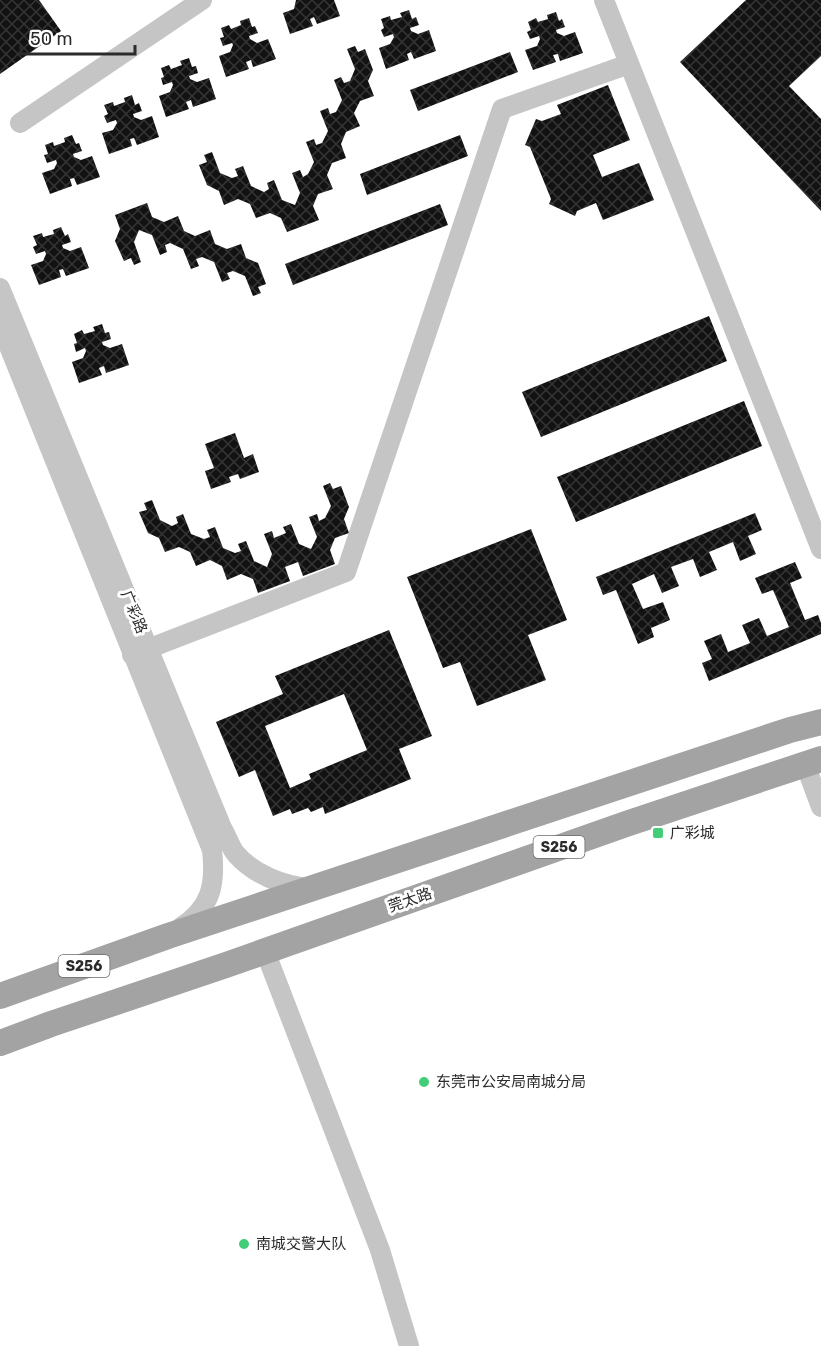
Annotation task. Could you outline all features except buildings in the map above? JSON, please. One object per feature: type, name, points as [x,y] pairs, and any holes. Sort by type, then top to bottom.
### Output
[{"type":"main road","points":[[790,730],[821,706]]},
{"type":"main road","name":"S256","points":[[0,996],[168,936],[790,730],[821,722]]},
{"type":"main road","name":"莞太路","points":[[0,1043],[51,1023],[813,761]]},
{"type":"street","points":[[20,123],[202,0]]},
{"type":"street","points":[[604,0],[821,549]]},
{"type":"street","points":[[140,652],[346,572],[502,109],[629,64]]},
{"type":"street","name":"广彩路","points":[[0,288],[140,652],[212,850],[214,867],[212,888],[206,905],[191,921],[168,936]]},
{"type":"street","name":"广彩路","points":[[0,324],[140,652],[236,853],[277,882],[294,887],[315,888]]},
{"type":"street","points":[[813,761],[821,807]]},
{"type":"street","points":[[265,951],[380,1250],[409,1346]]},
{"type":"place","name":"广彩城","points":[[658,833]]},
{"type":"place","name":"东莞市公安局南城分局","points":[[424,1082]]},
{"type":"place","name":"南城交警大队","points":[[244,1244]]}]
